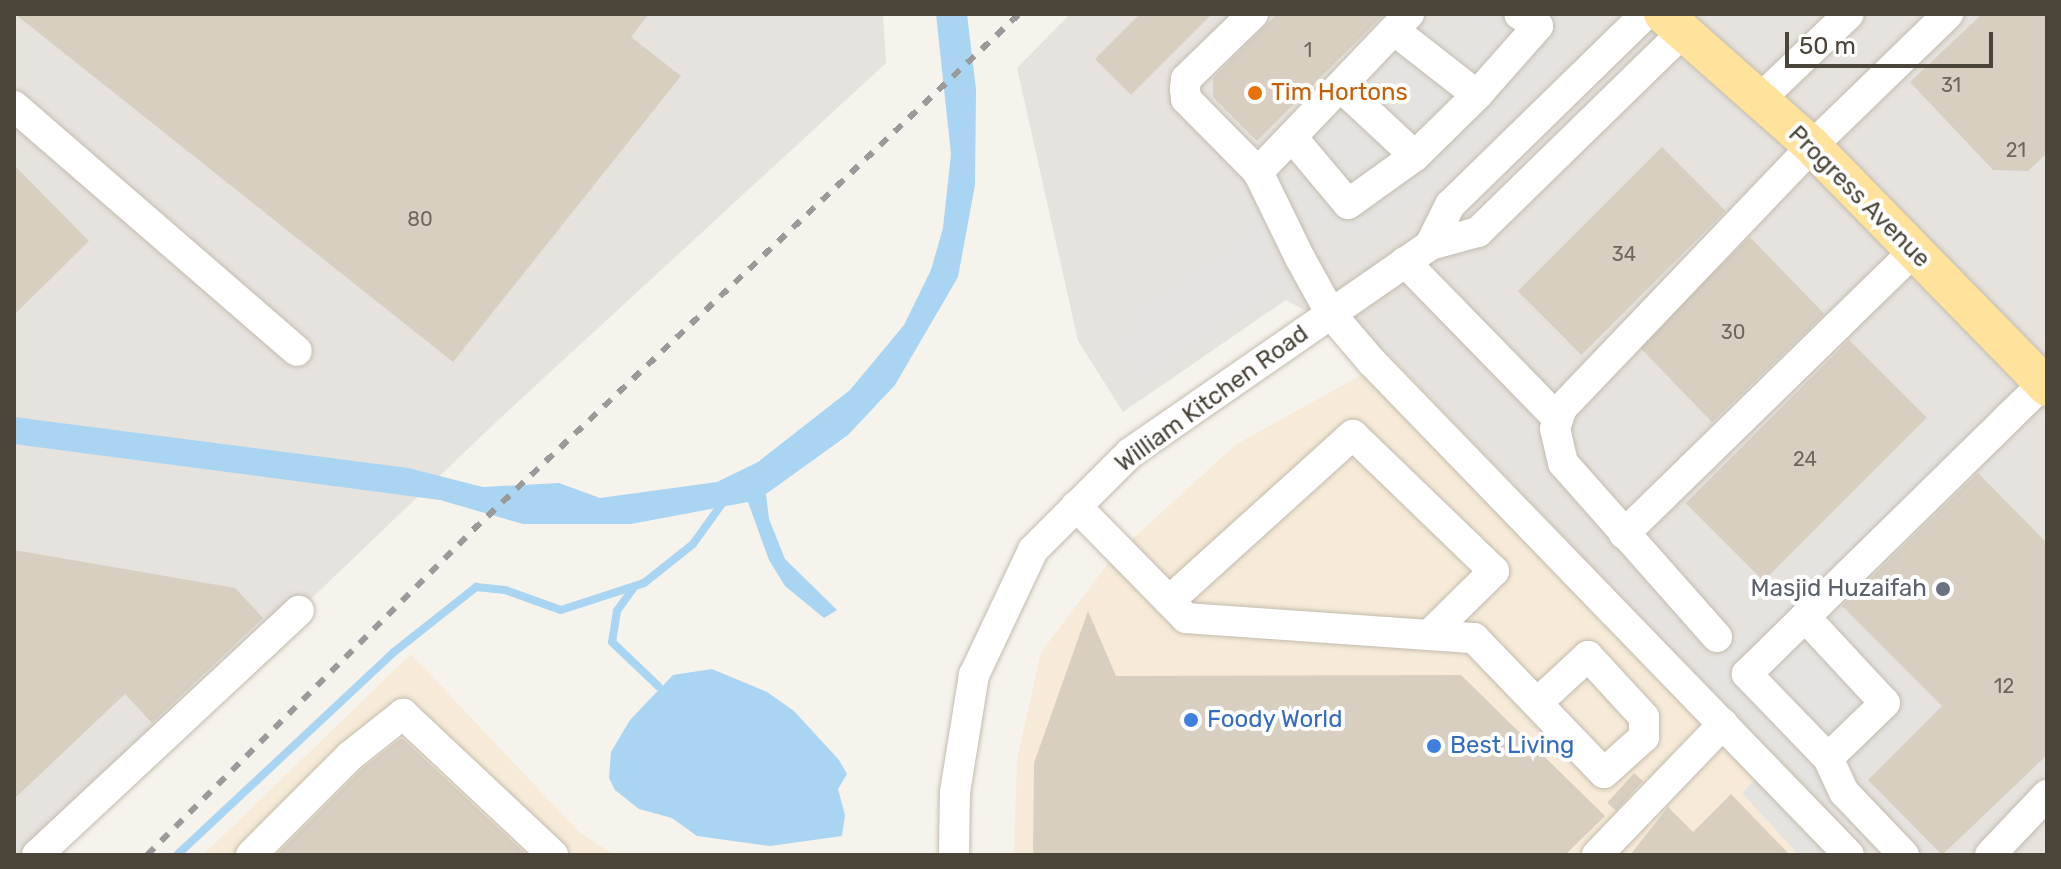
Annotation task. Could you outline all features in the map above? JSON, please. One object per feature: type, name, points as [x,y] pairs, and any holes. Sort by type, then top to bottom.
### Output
[{"type":"main road","name":"Progress Avenue","points":[[1673,23],[1812,146],[2046,384]]},
{"type":"street","points":[[1253,14],[1186,79],[1186,99],[1258,172],[1331,314],[1849,855]]},
{"type":"street","points":[[1292,137],[1348,204],[1415,156],[1477,95],[1538,26],[1519,14]]},
{"type":"street","name":"William Kitchen Road","points":[[1430,245],[1450,205],[1646,14]]},
{"type":"street","points":[[1759,100],[1849,14]]},
{"type":"street","points":[[1717,637],[1563,463],[1555,429],[1562,408],[1812,146],[1948,14]]},
{"type":"street","points":[[1258,172],[1402,23],[1477,95]]},
{"type":"street","name":"William Kitchen Road","points":[[954,855],[955,792],[974,675],[1033,550],[1130,453],[1430,245],[1478,232],[1673,23]]},
{"type":"street","points":[[1341,87],[1415,156]]},
{"type":"street","points":[[14,106],[297,351]]},
{"type":"street","points":[[1624,534],[1914,251]]},
{"type":"street","points":[[1405,262],[1558,419]]},
{"type":"street","points":[[1904,855],[1844,792],[1828,758],[1747,674],[2046,384]]},
{"type":"street","points":[[1169,601],[1353,435],[1494,571],[1429,635]]},
{"type":"street","points":[[1076,506],[1186,618],[1474,638],[1537,703]]},
{"type":"street","points":[[37,855],[299,611]]},
{"type":"street","points":[[1805,617],[1885,703],[1828,758]]},
{"type":"street","points":[[251,855],[350,756],[403,714],[553,855]]},
{"type":"street","points":[[1597,855],[1723,724]]},
{"type":"street","points":[[2006,849],[2047,795]]},
{"type":"shaded area","points":[[14,14],[883,14],[886,63],[495,423],[43,855],[14,855]]},
{"type":"shaded area","points":[[1070,14],[2047,14],[2047,855],[1869,855],[1392,358],[1286,300],[1123,412],[1078,341],[1017,68]]},
{"type":"shaded area","points":[[1396,14],[1421,39],[1436,22],[1463,54],[1481,38],[1499,56],[1506,49],[1451,14],[1574,14],[1546,51],[1558,67],[1432,191],[1354,246],[1344,230],[1336,227],[1321,239],[1281,181],[1300,169],[1276,137]]},
{"type":"shaded area","points":[[1251,199],[1274,240],[1266,248],[1291,284],[1141,384],[1111,346],[1130,331],[1120,315],[1243,233],[1232,211]]},
{"type":"shaded area","points":[[1392,358],[1869,855],[1014,855],[1017,760],[1041,652],[1112,558],[1235,445]]},
{"type":"shaded area","points":[[1954,419],[2008,476],[1998,486],[1972,463],[1830,606],[1927,708],[1829,804],[1701,671]]},
{"type":"shaded area","points":[[411,654],[578,831],[614,855],[203,855]]},
{"type":"shaded area","points":[[1759,776],[1828,855],[1799,855],[1742,793]]},
{"type":"water","points":[[936,14],[967,14],[976,89],[975,185],[958,277],[895,385],[848,435],[766,494],[769,519],[785,559],[837,610],[824,618],[785,586],[769,560],[748,502],[631,524],[523,524],[440,500],[14,444],[14,417],[408,468],[483,487],[559,483],[600,498],[717,482],[758,462],[850,390],[904,325],[931,270],[943,228],[951,154]]},
{"type":"water","points":[[712,669],[767,692],[794,711],[839,760],[847,774],[838,789],[845,815],[842,836],[770,846],[697,836],[672,818],[639,809],[615,790],[609,778],[611,752],[630,720],[673,675]]},
{"type":"building","points":[[15,14],[649,14],[631,37],[681,76],[453,362]]},
{"type":"building","points":[[1140,14],[1212,14],[1131,95],[1095,59]]},
{"type":"building","points":[[1277,14],[1384,14],[1257,141],[1213,97],[1213,78]]},
{"type":"building","points":[[1982,14],[2047,14],[2047,153],[2028,171],[1993,170],[1910,82]]},
{"type":"building","points":[[1662,147],[1726,211],[1581,355],[1518,291]]},
{"type":"building","points":[[14,165],[89,241],[14,315]]},
{"type":"building","points":[[1750,237],[1824,314],[1712,422],[1638,345]]},
{"type":"building","points":[[1849,340],[1927,418],[1763,581],[1686,503]]},
{"type":"building","points":[[1978,473],[2047,543],[2047,755],[1942,855],[1868,780],[1942,706],[1842,606]]},
{"type":"building","points":[[14,550],[235,588],[263,618],[152,723],[125,694],[14,799]]},
{"type":"building","points":[[1088,611],[1116,676],[1461,675],[1605,816],[1565,855],[1033,855],[1034,763]]},
{"type":"building","points":[[400,739],[527,855],[276,855],[362,769]]},
{"type":"building","points":[[1634,773],[1643,781],[1616,811],[1607,803]]},
{"type":"building","points":[[1731,794],[1790,855],[1630,855],[1668,807],[1693,832]]},
{"type":"waterway","points":[[177,855],[394,652],[476,587],[505,590],[561,610],[644,583],[693,544],[721,505]]},
{"type":"waterway","points":[[635,586],[617,611],[612,642],[658,686]]},
{"type":"railway","points":[[147,855],[473,530],[1019,14]]},
{"type":"place","name":"Tim Hortons","points":[[1255,93]]},
{"type":"place","name":"Masjid Huzaifah","points":[[1943,589]]},
{"type":"place","name":"Foody World","points":[[1191,720]]},
{"type":"place","name":"Best Living","points":[[1434,746]]}]
